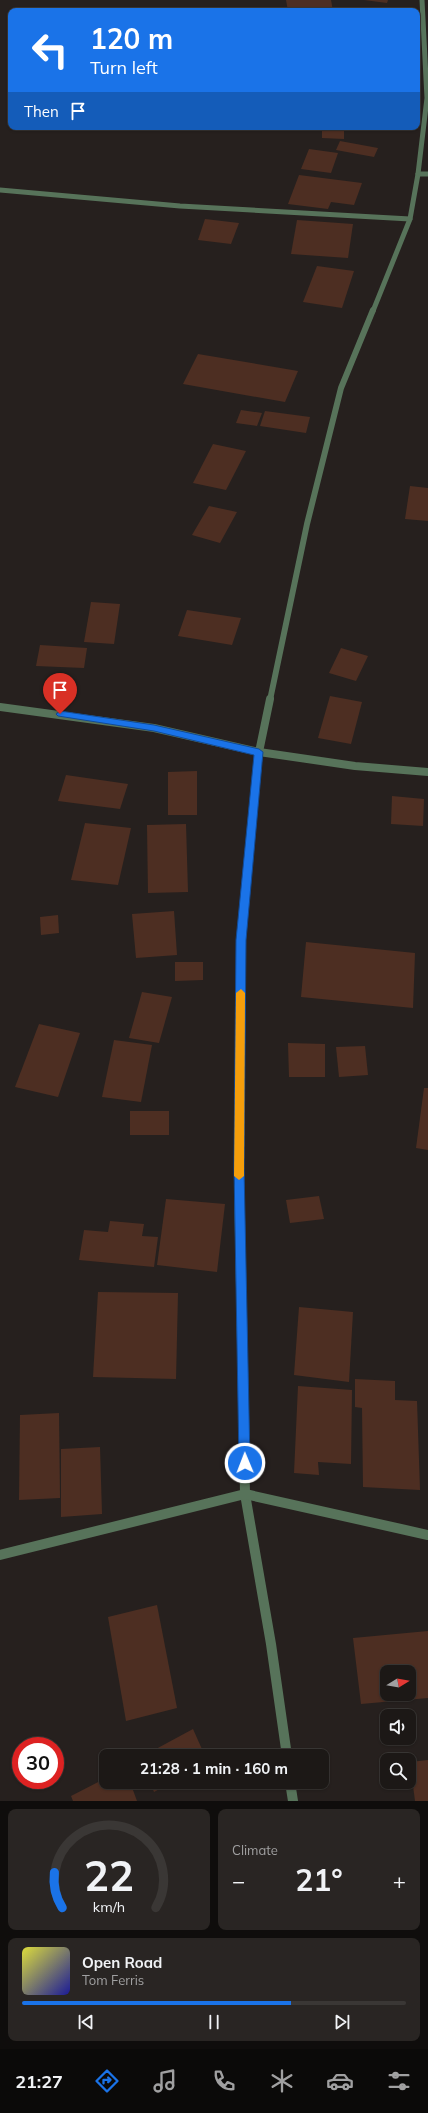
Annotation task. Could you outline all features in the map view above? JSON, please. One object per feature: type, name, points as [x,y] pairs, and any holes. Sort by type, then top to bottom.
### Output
[{"type":"street","points":[[286,1749],[271,1644],[245,1494],[239,1167],[241,940],[259,752],[307,524],[341,388],[410,218],[418,174],[427,98],[422,0]]},
{"type":"street","points":[[418,174],[428,174]]},
{"type":"street","points":[[0,190],[180,206],[410,218]]},
{"type":"street","points":[[0,707],[154,728],[259,752],[355,766],[428,772]]},
{"type":"street","points":[[0,1555],[54,1543],[245,1494],[428,1535]]},
{"type":"street","points":[[291,1789],[293,1801]]},
{"type":"building","points":[[286,0],[331,0],[332,8],[287,8]]},
{"type":"building","points":[[364,0],[388,0],[387,3]]},
{"type":"building","points":[[322,130],[344,130],[344,139],[322,138]]},
{"type":"building","points":[[340,141],[378,148],[374,157],[336,150]]},
{"type":"building","points":[[309,149],[338,153],[331,173],[301,169]]},
{"type":"building","points":[[299,175],[362,183],[354,205],[331,202],[328,209],[288,204]]},
{"type":"building","points":[[205,219],[239,223],[231,244],[198,240]]},
{"type":"building","points":[[297,220],[353,224],[348,258],[291,254]]},
{"type":"building","points":[[317,266],[354,271],[342,308],[303,302]]},
{"type":"building","points":[[198,354],[298,371],[285,402],[183,384]]},
{"type":"building","points":[[241,410],[262,413],[257,426],[236,423]]},
{"type":"building","points":[[265,411],[310,417],[306,433],[260,426]]},
{"type":"building","points":[[213,444],[246,451],[226,490],[193,483]]},
{"type":"building","points":[[410,486],[428,488],[428,521],[405,519]]},
{"type":"building","points":[[209,506],[237,512],[220,543],[192,535]]},
{"type":"building","points":[[91,602],[120,604],[114,644],[84,642]]},
{"type":"building","points":[[187,610],[241,618],[232,645],[178,636]]},
{"type":"building","points":[[40,645],[87,648],[84,668],[36,666]]},
{"type":"building","points":[[341,648],[368,656],[356,681],[329,673]]},
{"type":"building","points":[[330,696],[362,702],[351,744],[318,738]]},
{"type":"building","points":[[197,771],[197,815],[168,815],[168,772]]},
{"type":"building","points":[[66,775],[128,784],[120,809],[58,801]]},
{"type":"building","points":[[392,796],[424,799],[423,826],[391,824]]},
{"type":"building","points":[[85,823],[131,828],[118,885],[71,880]]},
{"type":"building","points":[[186,824],[188,892],[148,893],[147,825]]},
{"type":"building","points":[[174,911],[177,955],[136,958],[132,914]]},
{"type":"building","points":[[58,915],[59,933],[41,935],[40,917]]},
{"type":"building","points":[[306,942],[415,953],[413,1008],[301,997]]},
{"type":"building","points":[[175,962],[203,962],[203,980],[175,981]]},
{"type":"building","points":[[142,992],[172,997],[159,1043],[129,1038]]},
{"type":"building","points":[[39,1024],[80,1033],[58,1097],[15,1087]]},
{"type":"building","points":[[114,1040],[152,1045],[141,1102],[102,1097]]},
{"type":"building","points":[[288,1043],[325,1044],[325,1077],[289,1077]]},
{"type":"building","points":[[365,1046],[368,1075],[339,1077],[336,1047]]},
{"type":"building","points":[[424,1088],[428,1088],[428,1150],[416,1148]]},
{"type":"building","points":[[130,1111],[169,1111],[169,1135],[130,1135]]},
{"type":"building","points":[[319,1196],[324,1219],[290,1223],[286,1200]]},
{"type":"building","points":[[166,1199],[225,1204],[217,1272],[157,1265]]},
{"type":"building","points":[[110,1221],[144,1224],[142,1236],[158,1237],[154,1267],[79,1260],[84,1230],[108,1232]]},
{"type":"building","points":[[98,1292],[178,1293],[176,1379],[93,1377]]},
{"type":"building","points":[[299,1307],[353,1312],[349,1382],[294,1375]]},
{"type":"building","points":[[355,1379],[395,1381],[395,1400],[417,1401],[420,1490],[363,1487],[362,1408],[355,1407]]},
{"type":"building","points":[[298,1386],[352,1390],[351,1464],[318,1462],[319,1475],[294,1473]]},
{"type":"building","points":[[59,1413],[60,1498],[19,1500],[20,1415]]},
{"type":"building","points":[[100,1447],[102,1514],[61,1517],[61,1449]]},
{"type":"building","points":[[157,1605],[177,1708],[126,1721],[108,1617]]},
{"type":"building","points":[[428,1631],[428,1698],[416,1699],[416,1665],[380,1665],[380,1701],[394,1701],[361,1704],[353,1638]]},
{"type":"building","points":[[193,1729],[202,1749],[156,1749]]},
{"type":"building","points":[[428,1760],[428,1801],[415,1801],[413,1789],[416,1789],[416,1761]]},
{"type":"building","points":[[99,1782],[99,1789],[133,1789],[137,1801],[73,1801],[71,1796]]},
{"type":"slow traffic","points":[[239,1176],[241,993]]},
{"type":"route","points":[[60,714],[154,728],[259,752],[241,940],[239,1167],[245,1463]]}]
